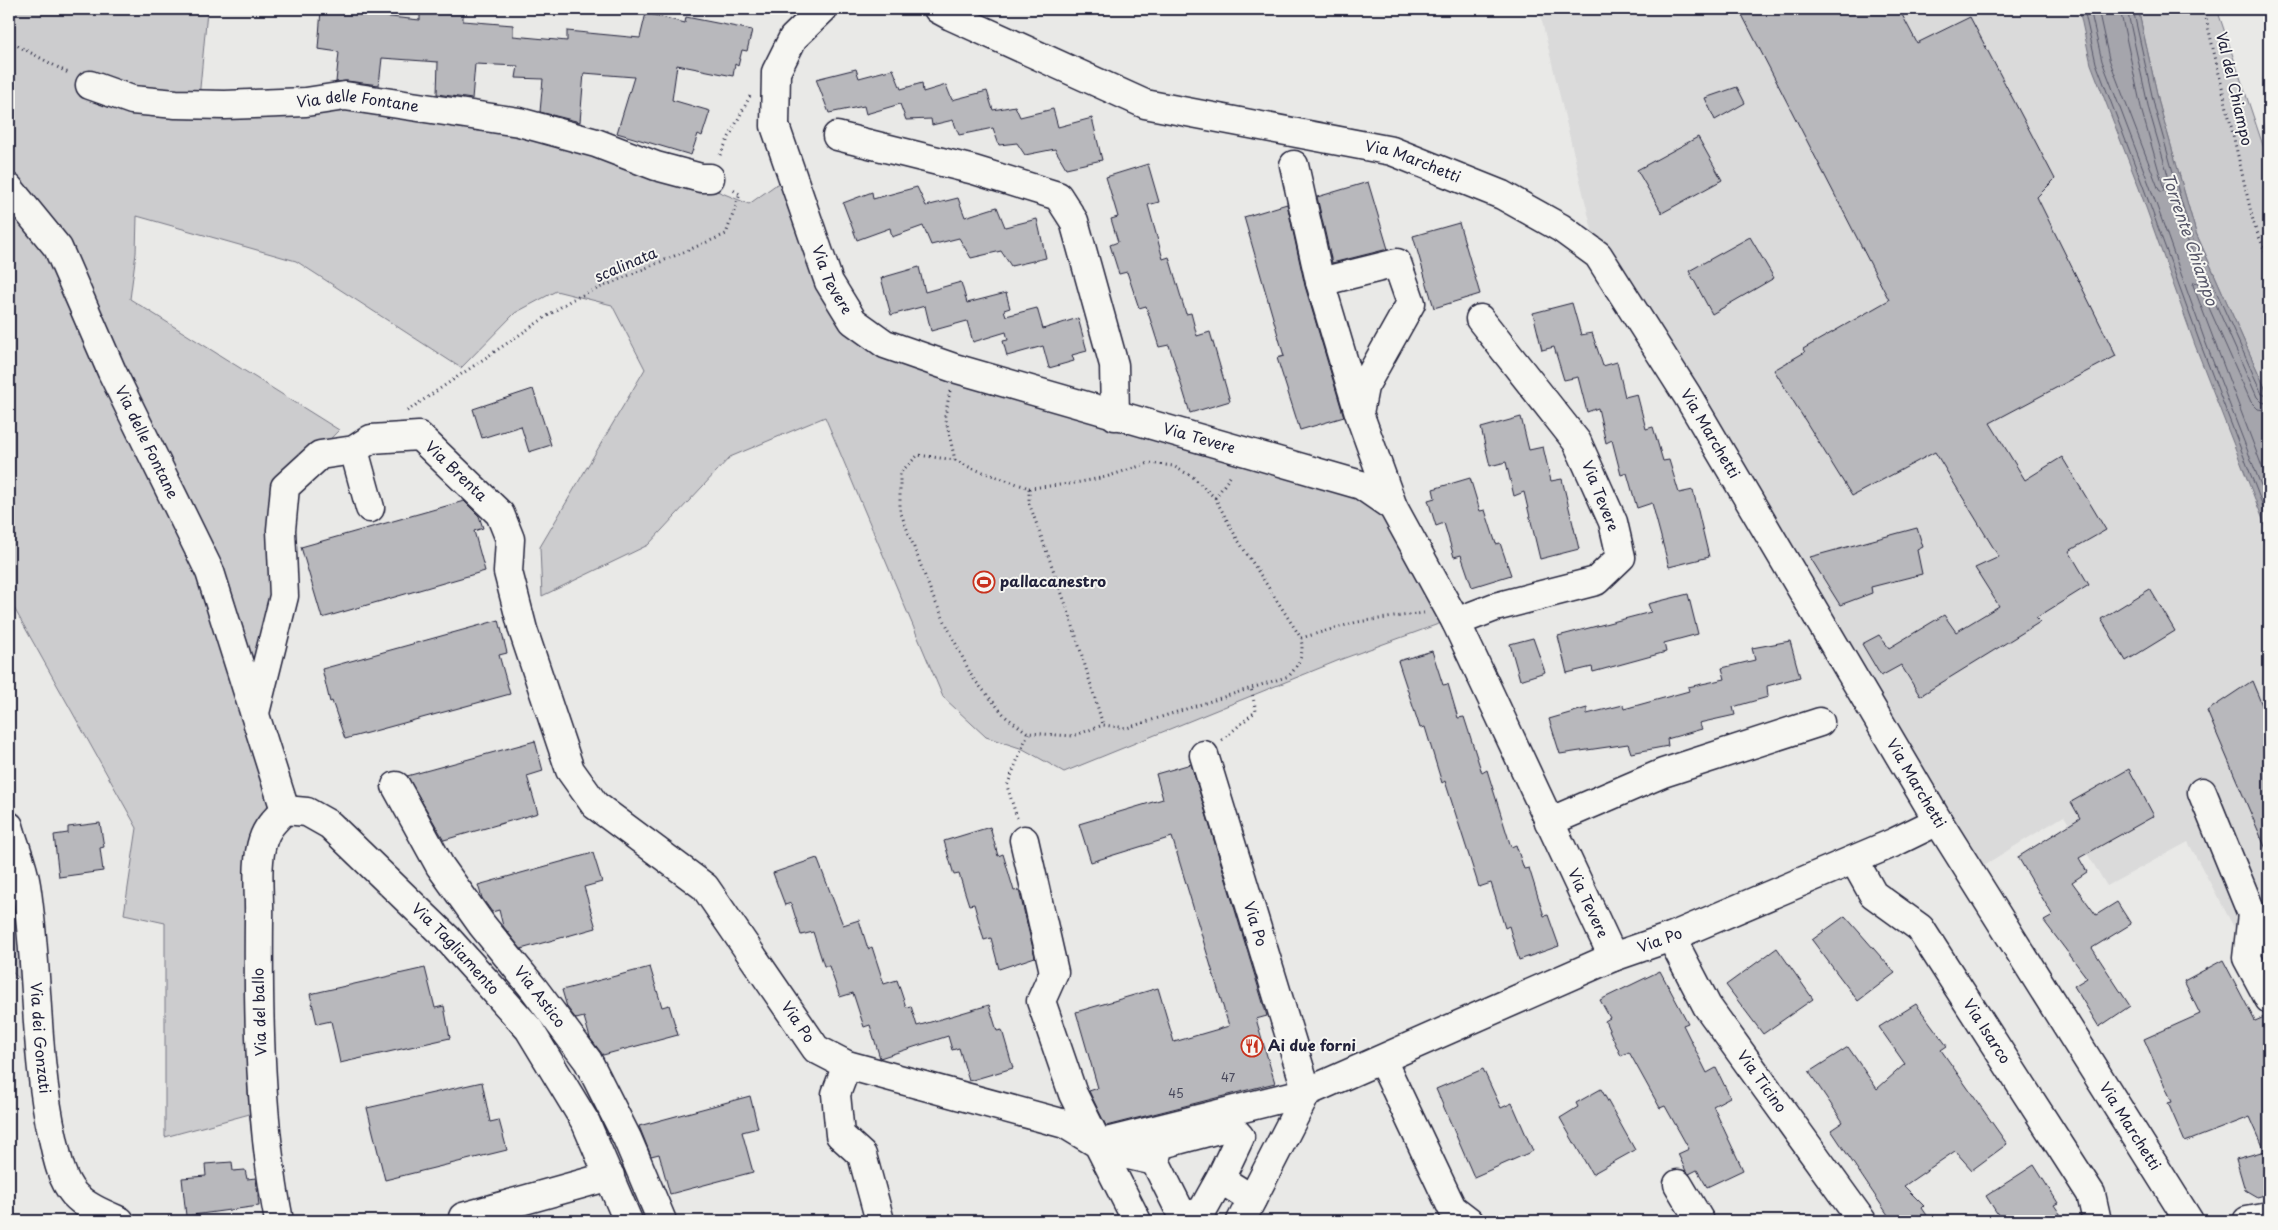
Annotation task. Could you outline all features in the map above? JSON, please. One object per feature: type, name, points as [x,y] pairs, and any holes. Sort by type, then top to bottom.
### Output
[{"type":"street","name":"Via Tevere","points":[[823,9],[793,38],[776,72],[775,126],[829,282],[853,321],[885,344],[954,368],[1115,416],[1360,484],[1393,506]]},
{"type":"street","name":"Via Marchetti","points":[[938,9],[1145,104],[1392,151],[1502,195],[1561,228],[1598,255],[1687,395],[1938,821],[2189,1221]]},
{"type":"street","name":"Via delle Fontane","points":[[90,85],[132,100],[176,104],[225,105],[306,102],[345,96],[519,122],[596,143],[656,166],[701,178],[710,178]]},
{"type":"street","points":[[836,136],[974,170],[1058,196],[1074,221],[1114,365],[1115,416]]},
{"type":"street","name":"Via Tevere","points":[[1294,165],[1320,282],[1359,413],[1393,506],[1451,614],[1613,957]]},
{"type":"street","name":"Via delle Fontane","points":[[9,188],[58,248],[112,372],[210,572],[255,713]]},
{"type":"street","points":[[1320,282],[1397,263],[1411,303],[1364,387],[1359,413]]},
{"type":"street","name":"Via Tevere","points":[[1451,614],[1494,607],[1596,581],[1621,557],[1613,522],[1578,442],[1480,319]]},
{"type":"street","name":"Via Brenta","points":[[255,713],[284,596],[281,530],[285,487],[320,455],[354,450],[371,439],[418,436],[500,514],[510,539],[508,572],[523,630],[570,770],[595,805]]},
{"type":"street","points":[[354,450],[370,508]]},
{"type":"street","points":[[255,713],[285,810]]},
{"type":"street","points":[[1548,822],[1664,773],[1820,722]]},
{"type":"street","name":"Via Po","points":[[1204,755],[1307,1092]]},
{"type":"street","name":"Via Astico","points":[[396,786],[440,866],[482,925],[534,989],[588,1061],[628,1138],[662,1221]]},
{"type":"street","points":[[2202,792],[2252,914],[2247,958],[2269,999]]},
{"type":"street","name":"Via Po","points":[[595,805],[705,887],[816,1049],[847,1065],[1065,1124],[1102,1153],[1307,1092],[1613,957],[1672,937],[1854,860],[1938,821]]},
{"type":"street","name":"Via Tagliamento","points":[[285,810],[308,812],[330,825],[447,938],[529,1029],[586,1123],[628,1221]]},
{"type":"street","name":"Via del ballo","points":[[279,1221],[264,1110],[259,960],[260,882],[263,840],[271,824],[285,810]]},
{"type":"street","name":"Via dei Gonzati","points":[[9,826],[26,883],[34,958],[36,1011],[41,1062],[49,1123],[58,1162],[65,1180],[74,1194],[93,1209],[120,1221]]},
{"type":"street","points":[[1024,840],[1054,972],[1041,1001],[1073,1094],[1137,1221]]},
{"type":"street","name":"Via Isarco","points":[[1854,860],[1873,894],[1920,928],[2091,1194],[2097,1221]]},
{"type":"street","name":"Via Ticino","points":[[1672,937],[1707,1006],[1862,1221]]},
{"type":"street","points":[[1382,1060],[1452,1208],[1469,1221]]},
{"type":"street","points":[[847,1065],[836,1094],[840,1135],[862,1155],[880,1221]]},
{"type":"street","points":[[1220,1179],[1246,1210],[1307,1092]]},
{"type":"street","points":[[1230,1126],[1240,1137],[1220,1179],[1201,1213],[1182,1215],[1155,1161],[1159,1145],[1230,1126]]},
{"type":"street","points":[[1102,1153],[1124,1154],[1155,1161]]},
{"type":"street","points":[[464,1221],[463,1218],[610,1176]]},
{"type":"street","points":[[1678,1184],[1700,1221]]},
{"type":"street","points":[[2247,1221],[2269,1218]]},
{"type":"path","name":"Val del Chiampo","points":[[2204,9],[2254,225],[2269,260]]},
{"type":"path","points":[[9,42],[90,85]]},
{"type":"path","points":[[710,178],[748,97],[776,72]]},
{"type":"path","name":"scalinata","points":[[400,416],[571,300],[726,234],[740,194],[710,178]]},
{"type":"path","points":[[954,368],[945,416],[956,460]]},
{"type":"path","points":[[918,455],[956,460],[971,468],[1029,488],[1070,484],[1106,477],[1149,463],[1172,466],[1193,477],[1215,498],[1236,537],[1301,638],[1303,651],[1299,664],[1289,676],[1127,728],[1103,725],[1073,736],[1028,733],[1006,717],[972,677],[933,596],[900,511],[900,472],[918,455]]},
{"type":"path","points":[[1029,488],[1029,503],[1070,616],[1103,725]]},
{"type":"path","points":[[1301,638],[1357,622],[1423,614],[1451,614]]},
{"type":"path","points":[[1204,755],[1256,711],[1252,688]]},
{"type":"path","points":[[1024,840],[1007,786],[1028,733]]},
{"type":"shaded area","points":[[9,9],[198,9],[207,11],[198,110],[346,108],[520,133],[680,176],[749,204],[791,174],[838,291],[880,333],[1366,478],[1444,622],[1342,659],[1064,772],[1023,749],[986,737],[943,697],[825,417],[730,457],[648,545],[542,596],[540,547],[645,369],[612,305],[556,291],[515,313],[461,368],[296,261],[137,216],[136,253],[130,299],[339,430],[300,470],[278,594],[248,713],[278,806],[261,832],[257,1112],[165,1137],[165,923],[124,914],[137,828],[9,599]]},
{"type":"shaded area","points":[[1539,9],[2087,9],[2269,535],[2269,992],[2188,842],[2107,886],[2064,816],[1971,873],[1598,255]]},
{"type":"shaded area","points":[[2138,9],[2217,9],[2269,163],[2269,397],[2196,233],[2160,107]]},
{"type":"shaded area","points":[[9,849],[28,987],[9,969]]},
{"type":"water","name":"Torrente Chiampo","points":[[2079,9],[2138,9],[2160,107],[2196,233],[2269,397],[2269,535],[2195,345],[2139,188],[2091,64]]},
{"type":"building","points":[[1739,9],[1899,9],[1917,43],[1970,17],[2055,179],[2037,197],[2116,356],[1990,423],[2025,480],[2062,457],[2106,530],[2069,551],[2089,585],[2036,618],[2040,622],[1920,696],[1901,665],[1881,676],[1862,644],[1879,635],[1889,648],[1944,615],[1956,632],[1999,606],[1975,568],[1999,557],[1935,452],[1852,496],[1774,370],[1805,352],[1803,349],[1889,300]]},
{"type":"building","points":[[321,10],[420,20],[420,10],[463,12],[463,21],[513,25],[513,36],[567,41],[567,31],[640,38],[646,13],[685,23],[686,17],[752,30],[747,51],[742,50],[738,66],[735,64],[733,76],[677,65],[672,100],[710,111],[702,136],[698,134],[691,155],[617,133],[634,77],[584,73],[580,122],[540,112],[543,79],[516,78],[518,66],[475,64],[472,99],[437,94],[438,62],[382,58],[379,85],[347,81],[336,82],[339,52],[318,49]]},
{"type":"building","points":[[856,69],[859,78],[893,69],[901,89],[922,83],[923,92],[946,85],[952,100],[987,91],[993,110],[1015,106],[1020,117],[1053,109],[1058,127],[1092,118],[1102,160],[1066,168],[1055,149],[1025,155],[1017,143],[999,145],[993,128],[959,135],[953,120],[932,125],[931,119],[906,120],[900,104],[866,114],[864,106],[829,113],[816,79]]},
{"type":"building","points":[[1737,87],[1745,103],[1715,120],[1705,98]]},
{"type":"building","points":[[1698,137],[1722,180],[1662,213],[1637,170]]},
{"type":"building","points":[[1148,164],[1159,202],[1148,205],[1163,259],[1169,257],[1186,314],[1191,313],[1197,336],[1210,332],[1230,401],[1190,413],[1169,345],[1159,347],[1146,306],[1139,308],[1127,272],[1119,274],[1110,245],[1118,242],[1111,219],[1118,217],[1106,177]]},
{"type":"building","points":[[1368,182],[1388,249],[1332,263],[1317,197]]},
{"type":"building","points":[[917,187],[926,206],[958,198],[965,217],[997,207],[1005,227],[1037,219],[1046,258],[1011,266],[1001,251],[971,258],[959,238],[931,245],[923,226],[892,237],[890,228],[857,240],[843,203],[872,192],[873,199]]},
{"type":"building","points":[[1287,204],[1305,286],[1344,417],[1300,430],[1277,358],[1284,356],[1244,217]]},
{"type":"building","points":[[1459,223],[1480,294],[1434,308],[1413,236]]},
{"type":"building","points":[[1750,237],[1774,278],[1712,314],[1689,271]]},
{"type":"building","points":[[919,267],[925,292],[961,282],[967,303],[1006,293],[1010,308],[1004,310],[1006,316],[1037,308],[1043,329],[1078,318],[1087,351],[1072,355],[1074,361],[1049,368],[1043,346],[1007,356],[1003,341],[1008,340],[1006,332],[973,342],[967,321],[931,331],[925,306],[891,315],[881,278]]},
{"type":"building","points":[[1572,303],[1581,335],[1592,333],[1603,366],[1617,362],[1625,397],[1637,394],[1646,429],[1653,427],[1663,461],[1669,460],[1679,493],[1693,490],[1709,557],[1669,567],[1652,503],[1637,508],[1627,473],[1621,475],[1612,440],[1606,443],[1598,408],[1587,412],[1578,377],[1564,380],[1554,347],[1542,350],[1533,313]]},
{"type":"building","points":[[533,389],[551,445],[529,452],[521,426],[482,438],[473,409]]},
{"type":"building","points":[[1521,417],[1529,450],[1543,447],[1551,481],[1562,479],[1579,549],[1540,559],[1524,492],[1514,496],[1506,462],[1490,466],[1481,428]]},
{"type":"building","points":[[1470,478],[1480,511],[1485,510],[1496,544],[1500,543],[1511,575],[1472,587],[1461,555],[1454,557],[1444,523],[1436,526],[1428,500],[1435,498],[1433,489]]},
{"type":"building","points":[[464,501],[479,516],[483,528],[474,531],[485,571],[322,618],[301,547]]},
{"type":"building","points":[[1917,528],[1923,547],[1917,550],[1922,574],[1871,587],[1872,593],[1840,605],[1810,557]]},
{"type":"building","points":[[2150,589],[2175,631],[2126,661],[2101,619]]},
{"type":"building","points":[[1688,594],[1698,634],[1664,643],[1666,652],[1593,672],[1592,667],[1567,673],[1558,636],[1651,612],[1648,604]]},
{"type":"building","points":[[499,620],[507,653],[499,655],[510,694],[345,739],[332,701],[330,702],[322,669]]},
{"type":"building","points":[[1533,638],[1545,672],[1520,680],[1510,644]]},
{"type":"building","points":[[1790,641],[1800,677],[1767,686],[1768,697],[1733,707],[1735,715],[1699,723],[1702,729],[1667,739],[1668,746],[1631,753],[1628,744],[1560,754],[1549,719],[1587,708],[1587,714],[1623,705],[1624,709],[1689,691],[1688,687],[1725,679],[1722,668],[1755,660],[1752,648]]},
{"type":"building","points":[[1432,651],[1443,685],[1448,684],[1458,718],[1464,717],[1482,773],[1487,770],[1511,847],[1516,845],[1524,869],[1529,868],[1544,916],[1548,915],[1559,946],[1519,960],[1509,926],[1505,928],[1491,883],[1479,887],[1445,781],[1442,783],[1425,727],[1420,728],[1398,661]]},
{"type":"building","points":[[2252,681],[2269,722],[2269,856],[2207,711]]},
{"type":"building","points":[[535,741],[543,771],[527,776],[538,813],[444,840],[407,776]]},
{"type":"building","points":[[1191,764],[1267,1016],[1256,1019],[1275,1083],[1106,1126],[1089,1091],[1098,1088],[1076,1012],[1158,988],[1174,1042],[1229,1026],[1172,837],[1091,862],[1079,824],[1163,799],[1156,774]]},
{"type":"building","points":[[2129,769],[2154,816],[2079,858],[2087,872],[2072,882],[2096,915],[2117,902],[2131,924],[2092,948],[2130,1006],[2099,1027],[2074,986],[2087,978],[2044,921],[2053,916],[2018,857],[2080,818],[2071,802]]},
{"type":"building","points":[[100,823],[104,847],[100,848],[103,871],[59,877],[54,835],[68,833],[68,827]]},
{"type":"building","points":[[990,827],[998,856],[1003,854],[1014,891],[1019,890],[1035,957],[999,969],[991,938],[984,940],[974,904],[969,905],[959,874],[954,875],[944,841]]},
{"type":"building","points":[[593,853],[602,882],[584,887],[596,928],[521,949],[503,926],[499,910],[492,912],[482,898],[478,885]]},
{"type":"building","points":[[817,858],[843,925],[859,920],[868,949],[872,947],[884,984],[897,980],[906,1007],[911,1006],[917,1026],[989,1005],[997,1031],[1002,1030],[1013,1068],[969,1081],[959,1048],[952,1050],[948,1036],[880,1058],[870,1025],[864,1027],[853,993],[840,997],[829,966],[824,966],[813,932],[801,935],[791,903],[785,905],[773,873]]},
{"type":"building","points":[[1845,916],[1895,973],[1858,1001],[1812,940]]},
{"type":"building","points":[[1777,948],[1813,999],[1763,1034],[1726,985]]},
{"type":"building","points":[[2223,960],[2255,1021],[2269,1015],[2269,1194],[2257,1197],[2245,1190],[2236,1159],[2265,1151],[2250,1117],[2185,1142],[2168,1103],[2172,1102],[2144,1039],[2200,1014],[2184,981]]},
{"type":"building","points":[[650,967],[662,1007],[669,1005],[678,1035],[603,1055],[590,1038],[584,1017],[576,1019],[567,1007],[562,990]]},
{"type":"building","points":[[425,968],[435,1008],[444,1006],[450,1038],[340,1063],[331,1021],[317,1024],[310,994]]},
{"type":"building","points":[[1660,971],[1688,1023],[1683,1025],[1707,1073],[1716,1068],[1730,1097],[1713,1106],[1743,1170],[1707,1187],[1697,1170],[1689,1174],[1686,1171],[1678,1154],[1689,1149],[1665,1106],[1660,1108],[1629,1052],[1621,1056],[1605,1021],[1610,1018],[1600,1000]]},
{"type":"building","points":[[1916,1004],[1947,1046],[1941,1050],[2007,1144],[1972,1170],[1955,1151],[1904,1186],[1924,1206],[1922,1208],[1931,1221],[1892,1221],[1831,1130],[1843,1122],[1809,1072],[1848,1047],[1877,1089],[1905,1064],[1879,1027]]},
{"type":"building","points":[[1483,1069],[1501,1108],[1512,1103],[1533,1151],[1474,1177],[1436,1089]]},
{"type":"building","points":[[482,1082],[490,1122],[499,1120],[507,1150],[385,1180],[367,1108]]},
{"type":"building","points":[[1601,1089],[1635,1150],[1592,1174],[1560,1118],[1578,1107],[1576,1103]]},
{"type":"building","points":[[750,1096],[758,1128],[742,1132],[753,1172],[670,1194],[659,1154],[651,1156],[639,1126]]},
{"type":"building","points":[[232,1162],[233,1171],[245,1170],[247,1179],[256,1178],[259,1206],[186,1216],[182,1178],[206,1176],[205,1164]]},
{"type":"building","points":[[2034,1165],[2058,1203],[2054,1205],[2065,1221],[2002,1221],[1986,1196]]},
{"type":"place","name":"pallacanestro","points":[[984,582]]},
{"type":"place","name":"Ai due forni","points":[[1252,1046]]}]
